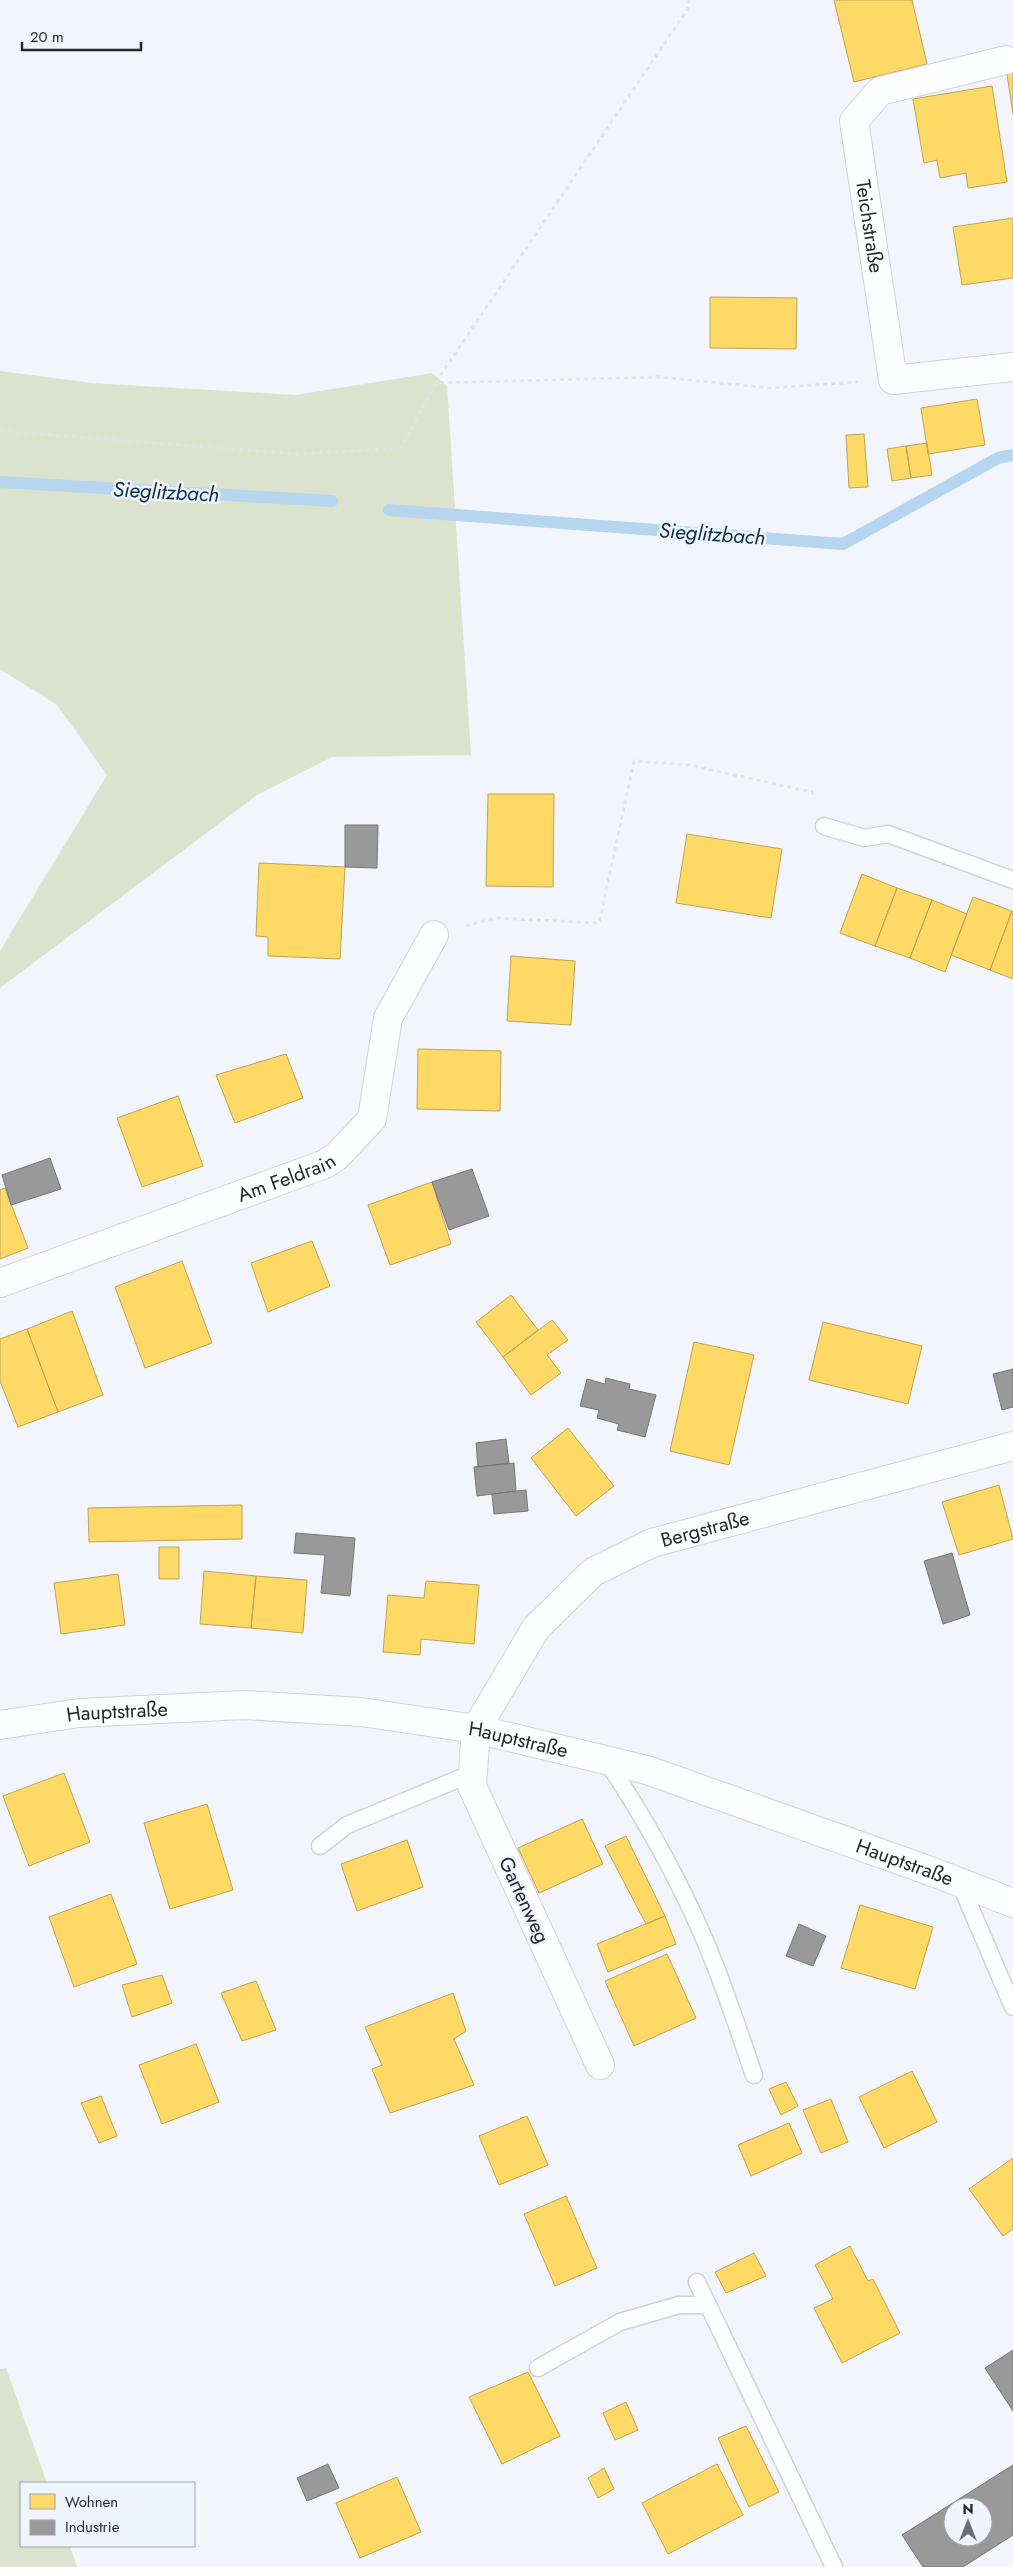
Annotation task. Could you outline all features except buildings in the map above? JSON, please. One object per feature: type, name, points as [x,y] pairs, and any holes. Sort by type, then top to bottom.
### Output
[{"type":"street","name":"Teichstraße","points":[[892,380],[854,121],[880,91],[1006,60]]},
{"type":"street","points":[[892,380],[1013,367]]},
{"type":"street","name":"Am Feldrain","points":[[0,1282],[325,1164],[337,1156],[372,1118],[388,1018],[434,935]]},
{"type":"street","name":"Bergstraße","points":[[476,1729],[536,1628],[592,1572],[652,1543],[1013,1446]]},
{"type":"street","name":"Hauptstraße","points":[[0,1725],[79,1713],[244,1705],[361,1712],[476,1729],[648,1770],[1013,1903]]},
{"type":"street","name":"Gartenweg","points":[[476,1729],[472,1786],[600,2065]]},
{"type":"lane","points":[[824,826],[864,838],[888,834],[1013,880]]},
{"type":"lane","points":[[606,1760],[636,1808],[683,1896],[714,1963],[754,2075]]},
{"type":"lane","points":[[320,1846],[347,1825],[473,1773]]},
{"type":"lane","points":[[959,1882],[1013,2007]]},
{"type":"lane","points":[[697,2282],[834,2567]]},
{"type":"lane","points":[[538,2368],[620,2322],[679,2305],[708,2305]]},
{"type":"path","points":[[0,431],[297,454],[401,448],[436,383],[687,10],[689,0]]},
{"type":"path","points":[[436,383],[659,377],[771,388],[892,380]]},
{"type":"path","points":[[434,935],[495,918],[599,923],[634,760],[689,765],[812,792],[824,826]]},
{"type":"green space","points":[[0,371],[92,383],[296,395],[432,373],[447,386],[471,755],[332,757],[257,795],[0,988],[0,951],[107,775],[57,705],[0,669]]},
{"type":"green space","points":[[6,2368],[47,2482],[20,2482],[20,2547],[70,2547],[77,2567],[0,2567],[0,2369]]},
{"type":"waterway","name":"Sieglitzbach","points":[[389,510],[843,544],[998,458],[1013,455]]},
{"type":"waterway","name":"Sieglitzbach","points":[[0,482],[332,501]]}]
